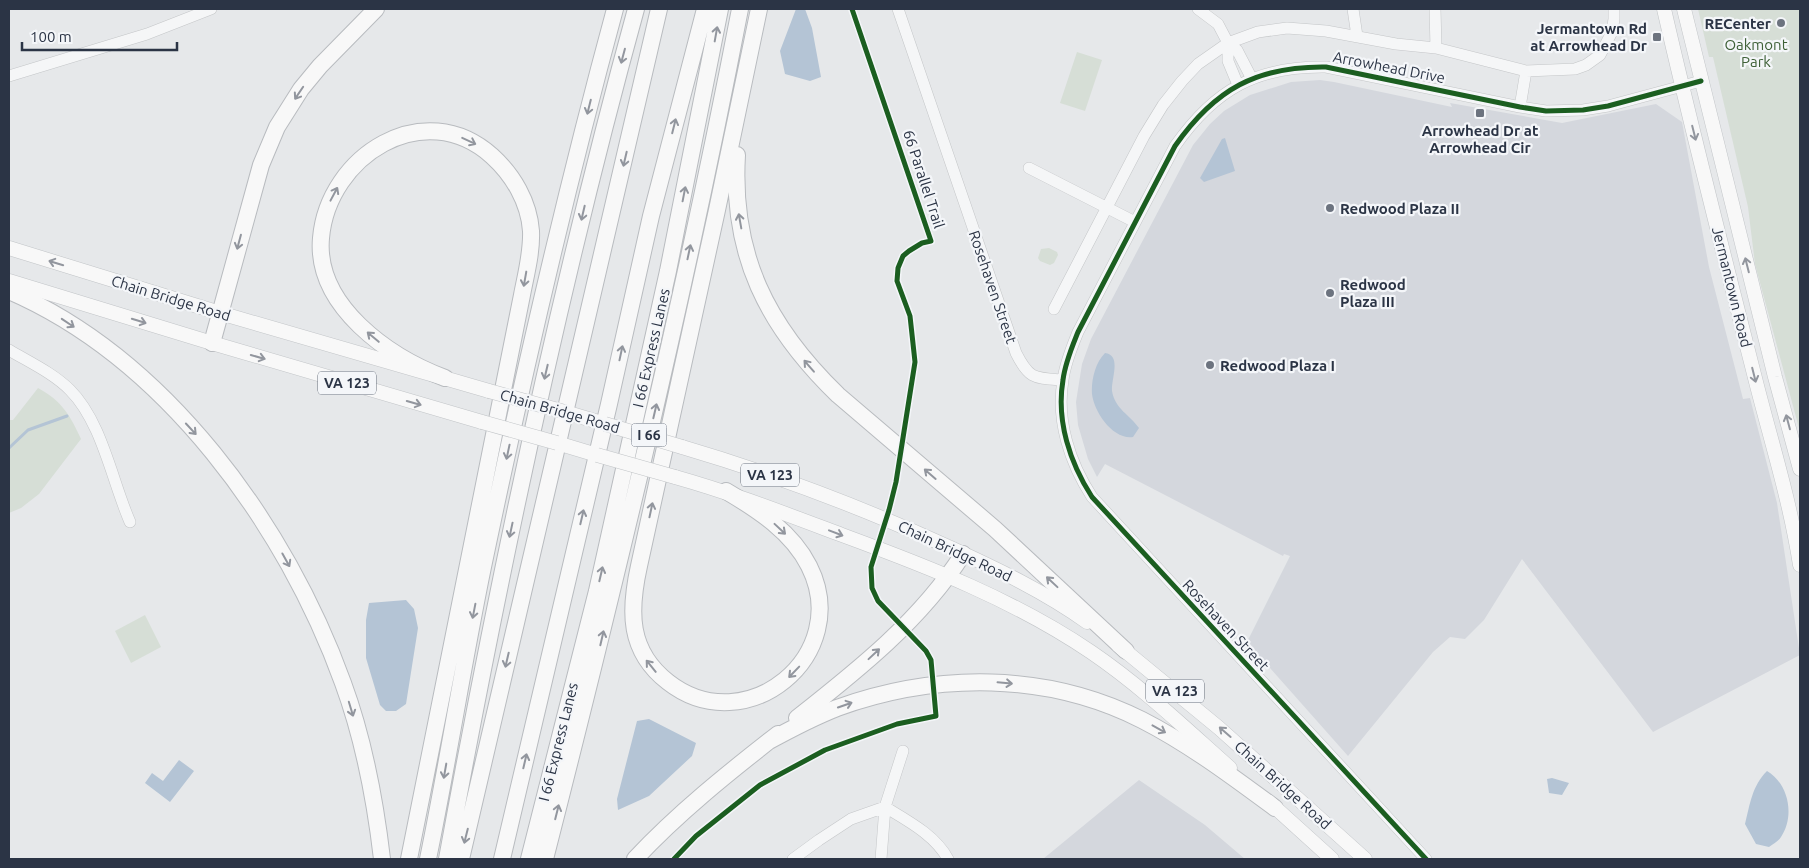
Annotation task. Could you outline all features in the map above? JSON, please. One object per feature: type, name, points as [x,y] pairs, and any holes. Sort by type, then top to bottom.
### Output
[{"type":"highway","points":[[212,343],[260,165],[277,127],[301,89],[320,66],[376,9]]},
{"type":"highway","points":[[428,859],[468,644],[524,376],[590,101],[615,9]]},
{"type":"highway","points":[[447,859],[520,486],[589,190],[636,9]]},
{"type":"highway","points":[[461,859],[659,9]]},
{"type":"highway","points":[[502,859],[605,424],[651,216],[705,9]]},
{"type":"highway","name":"I 66 Express Lanes","points":[[529,859],[601,571],[668,271],[720,9]]},
{"type":"highway","name":"I 66","points":[[545,859],[597,656],[668,357],[740,9]]},
{"type":"highway","points":[[759,9],[737,154],[736,200],[750,265],[768,309],[785,336],[816,374],[995,530],[1126,651]]},
{"type":"highway","points":[[726,491],[766,517],[801,552],[815,579],[820,612],[813,644],[796,671],[782,684],[766,693],[752,699],[727,702],[706,700],[688,694],[671,685],[656,673],[646,660],[635,636],[632,606],[638,566],[718,210],[756,26]]},
{"type":"highway","points":[[409,859],[522,295],[531,232],[525,204],[515,183],[503,166],[487,151],[455,135],[431,131],[404,134],[374,148],[363,156],[350,169],[333,195],[327,208],[320,239],[324,268],[329,282],[346,311],[358,324],[396,355],[420,368],[445,378]]},
{"type":"highway","points":[[9,291],[56,315],[92,339],[129,368],[168,403],[205,443],[253,505],[284,555],[309,603],[344,684],[369,774],[377,814],[382,859]]},
{"type":"highway","points":[[635,859],[675,819],[705,793],[849,678],[915,615],[948,576],[963,554]]},
{"type":"highway","points":[[769,740],[836,708],[910,687],[959,682],[1020,684],[1046,688],[1095,700],[1143,720],[1195,752],[1275,808]]},
{"type":"main road","name":"Jermantown Road","points":[[1664,9],[1754,374],[1785,489],[1800,565]]},
{"type":"main road","name":"Jermantown Road","points":[[1684,9],[1775,377],[1800,469]]},
{"type":"main road","name":"Chain Bridge Road","points":[[9,248],[220,313],[682,447],[813,490],[893,522],[1003,573],[1059,604],[1104,634],[1219,728],[1364,859]]},
{"type":"main road","name":"Chain Bridge Road","points":[[9,281],[212,343],[726,491],[948,576],[1030,615],[1091,653],[1155,701],[1332,859]]},
{"type":"street","points":[[9,76],[147,34],[211,9]]},
{"type":"street","name":"Rosehaven Street","points":[[898,9],[1016,353],[1028,373],[1037,377],[1062,380],[1062,411],[1069,451],[1075,468],[1092,498],[1426,859]]},
{"type":"street","points":[[1198,9],[1218,24],[1228,43],[1236,50],[1252,79]]},
{"type":"street","points":[[1353,9],[1357,36]]},
{"type":"street","points":[[1435,9],[1436,48]]},
{"type":"street","points":[[1054,309],[1106,207],[1163,105],[1198,64],[1228,43],[1258,32],[1287,28],[1326,31],[1396,44],[1436,48],[1526,71],[1575,69],[1600,55],[1612,32],[1614,9]]},
{"type":"street","points":[[1228,43],[1228,61],[1238,85]]},
{"type":"street","name":"Arrowhead Drive","points":[[1062,380],[1078,332],[1175,146],[1189,126],[1205,109],[1223,94],[1238,85],[1284,69],[1326,67],[1546,111],[1583,110],[1608,106],[1702,81]]},
{"type":"street","points":[[1520,107],[1526,71]]},
{"type":"street","points":[[1029,168],[1135,222]]},
{"type":"street","points":[[9,350],[57,379],[70,390],[85,408],[96,431],[130,522]]},
{"type":"street","points":[[881,859],[884,807],[903,751]]},
{"type":"street","points":[[793,859],[850,819],[884,807],[918,827],[943,851],[948,859]]},
{"type":"shaded area","points":[[1320,80],[1452,107],[1450,103],[1562,123],[1656,104],[1682,122],[1709,267],[1743,399],[1750,398],[1777,503],[1800,655],[1653,732],[1522,559],[1484,620],[1465,639],[1450,637],[1433,652],[1348,756],[1247,642],[1290,556],[1284,554],[1283,556],[1105,464],[1097,477],[1088,459],[1078,425],[1076,402],[1082,364],[1091,339],[1193,145],[1210,124],[1224,111],[1250,95],[1291,82]]},
{"type":"shaded area","points":[[1139,780],[1205,825],[1245,859],[1043,859]]},
{"type":"green space","name":"Oakmont Park","points":[[1698,9],[1800,9],[1800,432],[1755,264],[1748,207],[1713,57],[1709,57]]},
{"type":"green space","points":[[1077,52],[1102,60],[1085,111],[1060,103]]},
{"type":"green space","points":[[1049,248],[1057,252],[1058,255],[1054,263],[1050,265],[1040,261],[1038,258],[1041,249]]},
{"type":"green space","points":[[38,388],[53,398],[64,409],[81,439],[39,494],[21,508],[9,513],[9,420],[13,420]]},
{"type":"green space","points":[[145,615],[161,647],[131,663],[115,631]]},
{"type":"water","points":[[796,9],[805,9],[812,28],[821,77],[810,81],[785,74],[780,51]]},
{"type":"water","points":[[1225,138],[1235,171],[1204,182],[1200,178],[1222,139]]},
{"type":"water","points":[[1105,353],[1113,358],[1112,391],[1116,403],[1139,428],[1133,437],[1118,434],[1106,423],[1096,409],[1092,394],[1093,378],[1096,367]]},
{"type":"water","points":[[406,600],[414,609],[418,628],[406,704],[396,711],[386,711],[380,705],[366,658],[366,620],[369,603]]},
{"type":"water","points":[[649,719],[696,743],[692,756],[649,796],[618,810],[617,799],[637,721]]},
{"type":"water","points":[[179,760],[194,771],[170,802],[145,783],[152,773],[163,781]]},
{"type":"water","points":[[1767,771],[1785,792],[1789,810],[1788,820],[1781,837],[1769,847],[1756,844],[1745,824],[1755,789]]},
{"type":"water","points":[[1552,778],[1569,783],[1562,795],[1549,793],[1547,779]]},
{"type":"waterway","points":[[9,448],[28,430],[67,416]]},
{"type":"cycle path","name":"66 Parallel Trail","points":[[674,859],[696,836],[760,785],[825,750],[897,724],[936,716],[931,660],[926,651],[878,601],[872,588],[871,567],[896,482],[915,362],[910,316],[897,281],[898,268],[903,256],[909,251],[922,243],[931,241],[852,9]]},
{"type":"cycle path","points":[[1426,859],[1092,497],[1071,456],[1063,426],[1061,395],[1069,355],[1078,332],[1175,146],[1206,109],[1222,96],[1258,77],[1279,71],[1326,67],[1546,111],[1583,110],[1608,106],[1701,81]]},
{"type":"place","name":"RECenter","points":[[1781,23]]},
{"type":"place","name":"Jermantown Rd at Arrowhead Dr","points":[[1657,37]]},
{"type":"place","name":"Arrowhead Dr at Arrowhead Cir","points":[[1480,113]]},
{"type":"place","name":"Redwood Plaza II","points":[[1330,208]]},
{"type":"place","name":"Redwood Plaza III","points":[[1330,293]]},
{"type":"place","name":"Redwood Plaza I","points":[[1210,365]]}]
